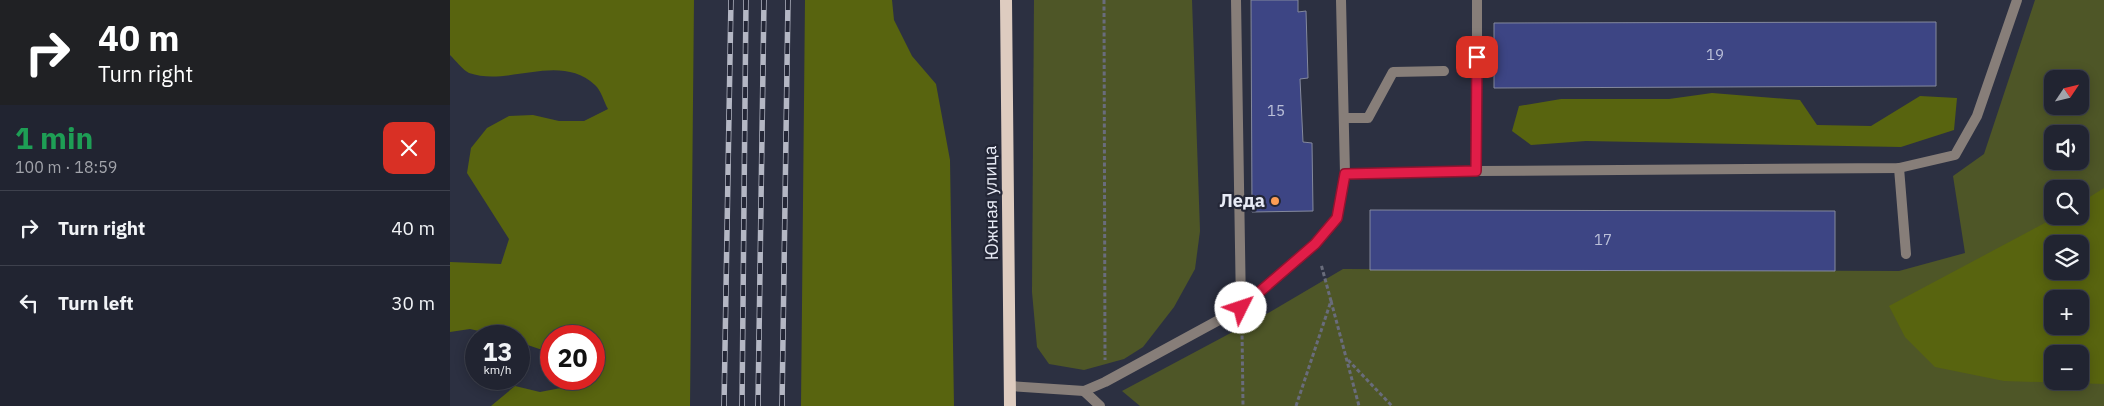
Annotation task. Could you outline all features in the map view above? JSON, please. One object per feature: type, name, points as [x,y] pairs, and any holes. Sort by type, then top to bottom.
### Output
[{"type":"main road","name":"Южная улица","points":[[1006,0],[1010,406]]},
{"type":"lane","points":[[1236,0],[1241,308]]},
{"type":"lane","points":[[1010,386],[1084,391],[1105,382],[1241,308],[1315,244],[1337,218],[1345,174],[1341,0]]},
{"type":"lane","points":[[1476,171],[1477,0]]},
{"type":"lane","points":[[1345,174],[1476,171],[1899,168],[1955,155],[1977,116],[2017,0]]},
{"type":"lane","points":[[1344,118],[1368,118],[1393,72],[1444,71]]},
{"type":"lane","points":[[1899,168],[1906,254]]},
{"type":"lane","points":[[1084,391],[1100,406]]},
{"type":"path","points":[[1104,0],[1105,382]]},
{"type":"path","points":[[1315,244],[1360,406]]},
{"type":"path","points":[[1296,406],[1331,301]]},
{"type":"path","points":[[1241,308],[1243,406]]},
{"type":"path","points":[[1347,359],[1392,406]]},
{"type":"green space","points":[[450,0],[694,0],[690,406],[491,406],[510,390],[530,390],[540,392],[550,390],[605,390],[605,325],[540,325],[540,349],[530,346],[530,325],[465,325],[465,330],[450,332],[450,262],[501,264],[509,239],[467,173],[471,148],[487,128],[509,116],[533,115],[559,121],[584,121],[608,109],[597,87],[581,76],[566,71],[550,70],[501,76],[484,76],[467,72],[450,55]]},
{"type":"green space","points":[[805,0],[892,0],[894,20],[912,56],[936,84],[950,160],[954,406],[801,406]]},
{"type":"green space","points":[[1034,0],[1192,0],[1200,231],[1195,269],[1174,307],[1143,347],[1124,359],[1084,370],[1049,364],[1037,347],[1032,292]]},
{"type":"green space","points":[[2035,0],[2104,0],[2104,406],[1140,406],[1122,391],[1270,312],[1343,269],[1899,271],[1965,253],[1953,176],[1984,154]]},
{"type":"green space","points":[[1712,93],[1800,100],[1817,125],[1871,126],[1920,96],[1957,98],[1954,130],[1901,147],[1586,141],[1531,145],[1512,131],[1519,106],[1561,99],[1669,99]]},
{"type":"green space","points":[[2104,188],[2104,384],[2089,384],[2089,345],[2044,345],[2044,382],[2004,381],[1935,367],[1905,337],[1889,306],[2044,223],[2044,225],[2089,225],[2089,197]]},
{"type":"building","points":[[1251,0],[1298,0],[1298,12],[1306,11],[1308,78],[1300,79],[1303,142],[1312,143],[1313,211],[1252,212]]},
{"type":"building","points":[[1936,22],[1936,86],[1494,88],[1494,23]]},
{"type":"building","points":[[1370,210],[1835,211],[1835,271],[1370,270]]},
{"type":"railway","points":[[724,406],[731,0]]},
{"type":"railway","points":[[742,406],[746,0]]},
{"type":"railway","points":[[758,406],[764,0]]},
{"type":"railway","points":[[782,406],[788,0]]},
{"type":"place","name":"Леда","points":[[1275,201]]},
{"type":"route","points":[[1241,308],[1315,244],[1337,218],[1345,174],[1476,171],[1477,57]]}]
